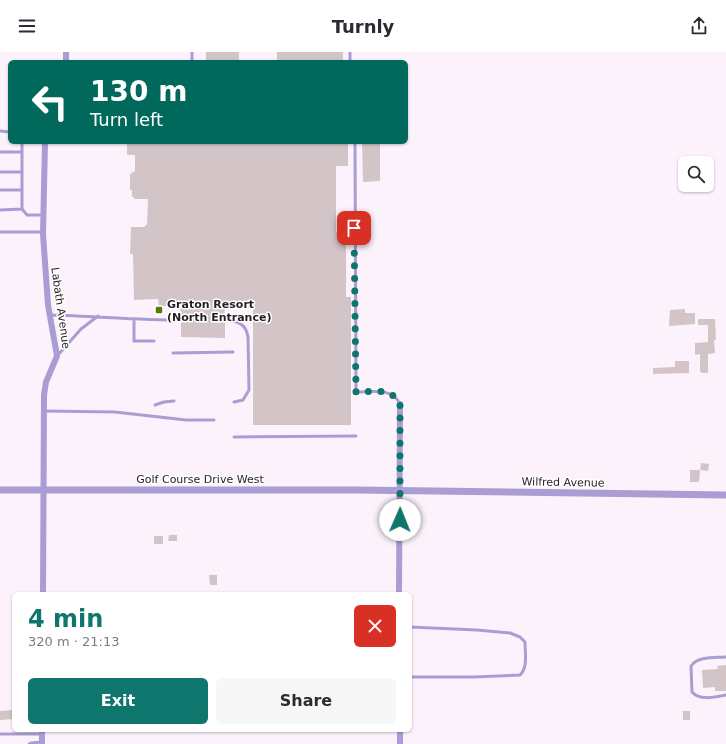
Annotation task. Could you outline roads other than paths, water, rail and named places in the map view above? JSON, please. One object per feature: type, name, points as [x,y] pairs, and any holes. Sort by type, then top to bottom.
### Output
[{"type":"street","name":"Labath Avenue","points":[[43,592],[44,395],[46,382],[57,356],[47,292],[42,216],[45,144]]},
{"type":"street","points":[[400,404],[400,592]]},
{"type":"street","name":"Golf Course Drive West","points":[[0,490],[400,491]]},
{"type":"street","name":"Wilfred Avenue","points":[[400,491],[726,495]]},
{"type":"street","points":[[42,732],[42,743]]},
{"type":"street","points":[[400,732],[400,744]]},
{"type":"lane","points":[[22,144],[22,209],[27,215],[42,216]]},
{"type":"lane","points":[[355,144],[354,228],[356,392],[389,393],[397,398],[400,404]]},
{"type":"lane","points":[[0,152],[22,152]]},
{"type":"lane","points":[[0,172],[22,172]]},
{"type":"lane","points":[[0,190],[22,190]]},
{"type":"lane","points":[[0,210],[22,209]]},
{"type":"lane","points":[[0,232],[43,232]]},
{"type":"lane","points":[[50,315],[98,316],[134,320],[181,320]]},
{"type":"lane","points":[[57,356],[81,329],[98,316]]},
{"type":"lane","points":[[134,320],[134,341],[154,341]]},
{"type":"lane","points":[[224,320],[242,323],[247,331],[248,337],[249,390],[243,400],[234,402]]},
{"type":"lane","points":[[173,353],[233,352]]},
{"type":"lane","points":[[155,405],[174,401]]},
{"type":"lane","points":[[44,410],[114,412],[186,420],[214,420]]},
{"type":"lane","points":[[234,436],[356,436]]},
{"type":"lane","points":[[412,627],[510,633],[520,637],[525,642],[525,665],[524,671],[520,675],[412,677]]},
{"type":"lane","points":[[726,656],[701,659],[694,663],[691,666],[691,682],[692,692],[695,696],[710,697],[726,695]]},
{"type":"lane","points":[[0,734],[42,732]]},
{"type":"lane","points":[[29,744],[42,743]]},
{"type":"place","name":"Graton Resort (North Entrance)","points":[[159,310]]}]
